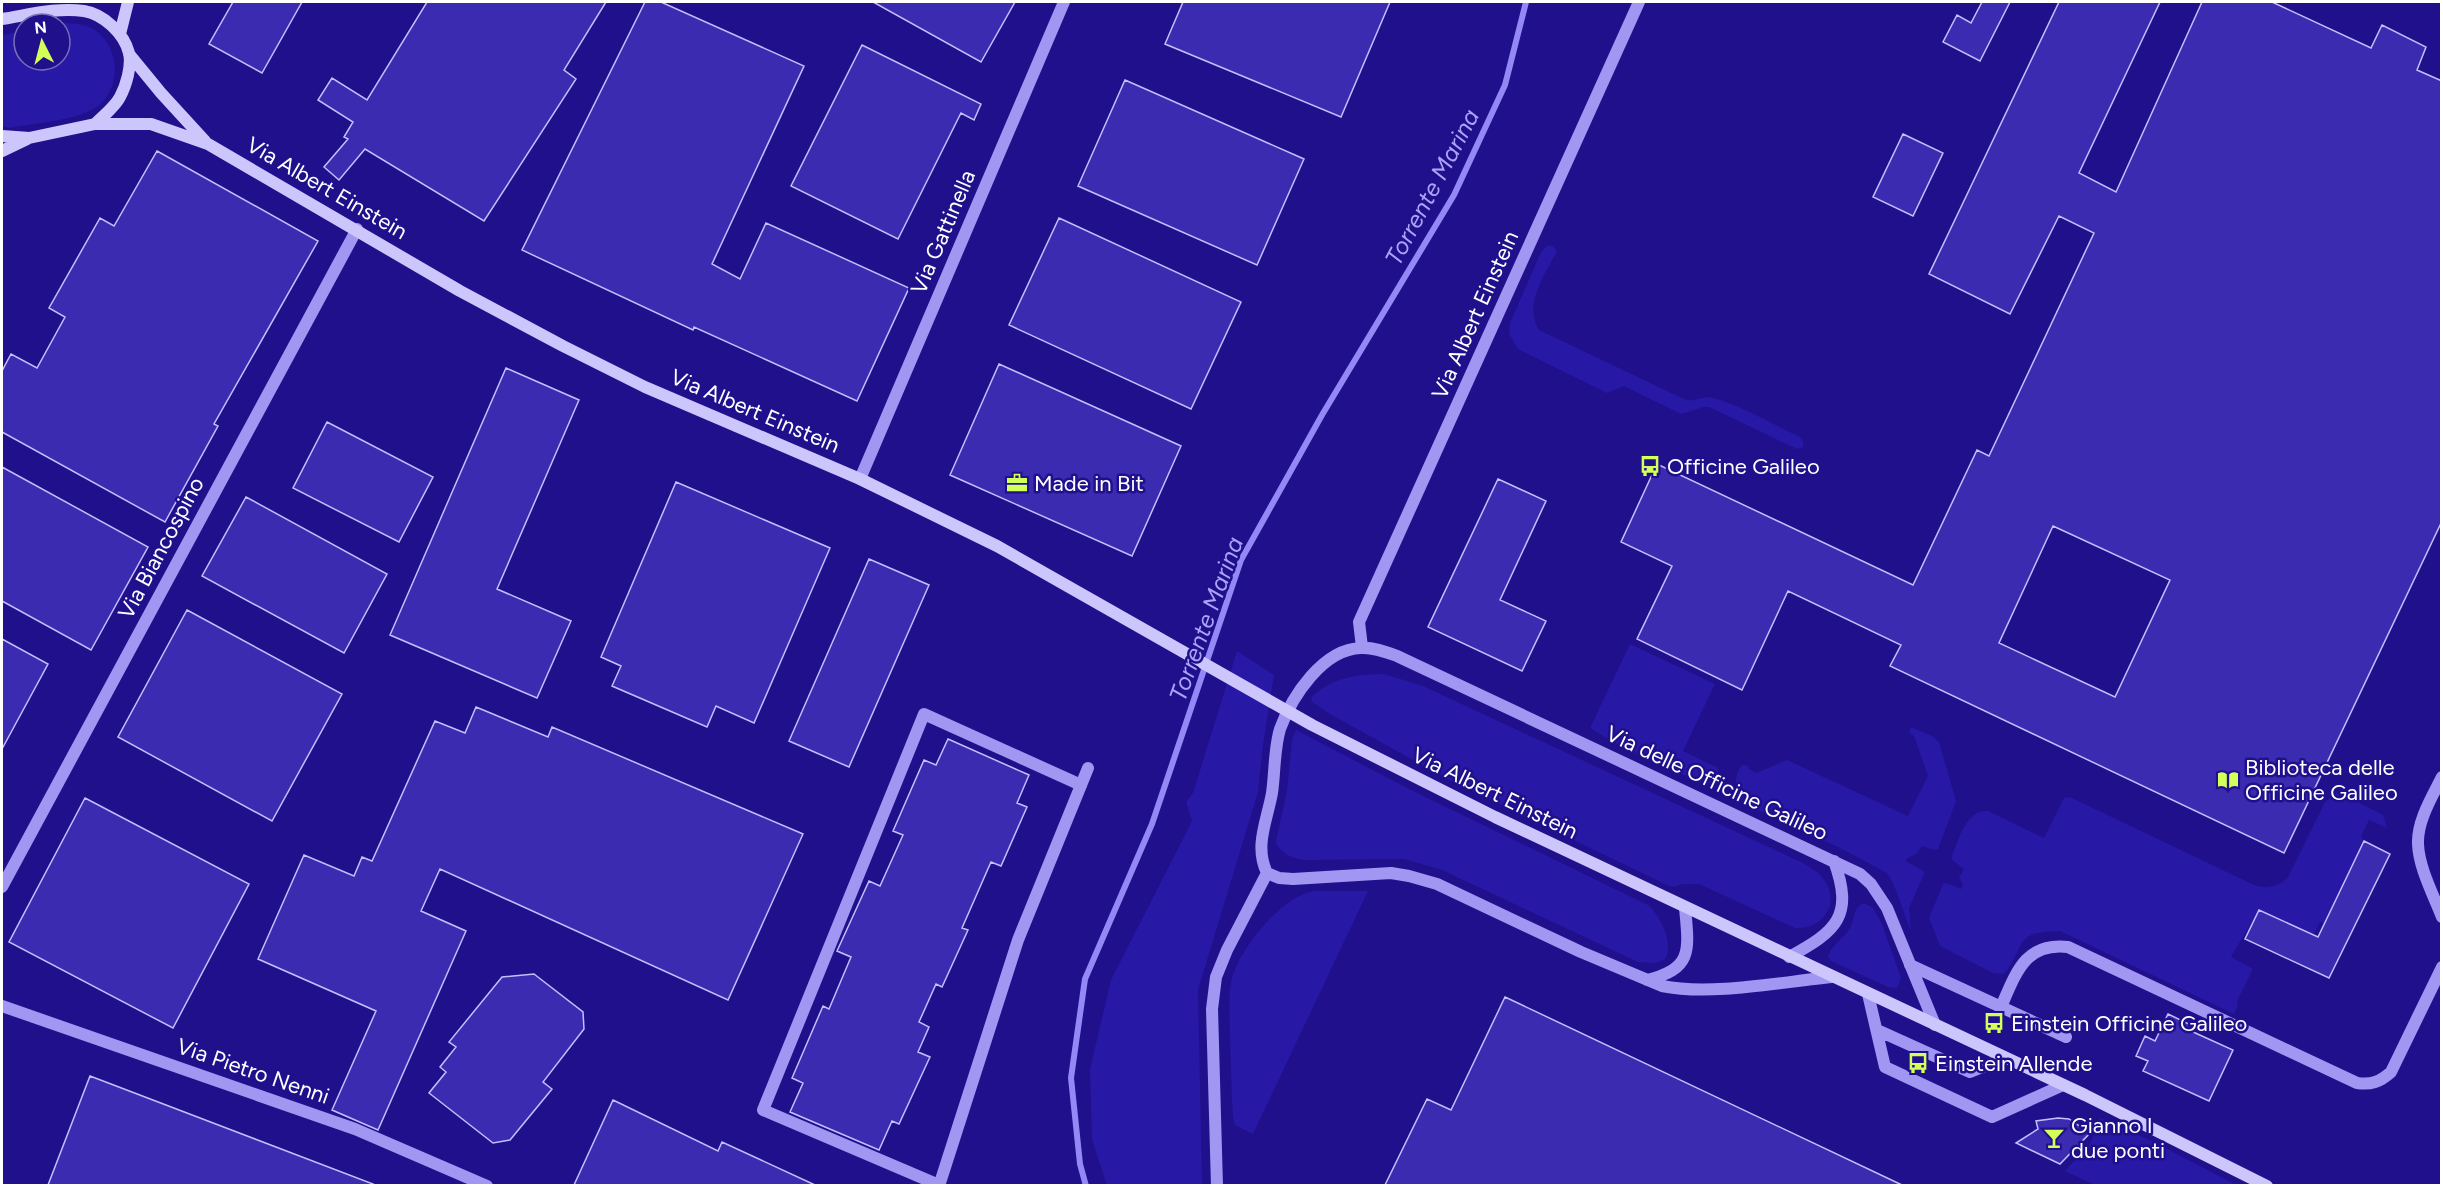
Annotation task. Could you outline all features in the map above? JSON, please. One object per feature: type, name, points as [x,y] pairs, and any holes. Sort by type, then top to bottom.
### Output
[{"type":"street","points":[[65,9],[81,2]]},
{"type":"street","points":[[2,19],[65,9],[86,11],[102,17],[120,34],[128,2]]},
{"type":"street","name":"Via Gattinella","points":[[860,479],[1064,2]]},
{"type":"street","name":"Via Albert Einstein","points":[[1362,647],[1359,622],[1639,2]]},
{"type":"street","name":"Via Albert Einstein","points":[[120,34],[129,54],[208,144]]},
{"type":"street","points":[[95,124],[119,99],[127,81],[129,54]]},
{"type":"street","name":"Via Albert Einstein","points":[[29,138],[95,124],[151,124],[208,144],[460,291],[563,346],[645,387],[860,479],[997,546],[1311,725],[1506,822],[2063,1085],[2267,1185]]},
{"type":"street","points":[[2,136],[29,138]]},
{"type":"street","points":[[2,151],[29,138]]},
{"type":"street","name":"Via Biancospino","points":[[2,887],[357,229]]},
{"type":"street","points":[[1362,647],[1335,656],[1317,669],[1302,687],[1281,729],[1270,802],[1262,836],[1260,859],[1266,873],[1279,878],[1293,879],[1391,873],[1409,876],[1437,884],[1581,952],[1662,986],[1685,990],[1832,976]]},
{"type":"street","name":"Via delle Officine Galileo","points":[[1362,647],[1397,656],[1860,874],[1880,895],[1935,1025]]},
{"type":"street","points":[[1081,785],[924,714],[763,1110],[939,1185],[1018,940],[1088,768]]},
{"type":"street","points":[[2442,777],[2425,812],[2418,842],[2420,856],[2442,917]]},
{"type":"street","name":"Via delle Officine Galileo","points":[[1789,957],[1828,931],[1843,909],[1841,879],[1834,861]]},
{"type":"street","points":[[1217,1185],[1212,1009],[1216,977],[1266,873]]},
{"type":"street","points":[[1647,980],[1664,976],[1675,970],[1682,962],[1687,941],[1685,908]]},
{"type":"street","points":[[2001,1007],[2019,967],[2030,955],[2053,945],[2068,947],[2357,1083],[2370,1084],[2384,1079],[2391,1072],[2442,967]]},
{"type":"street","points":[[1910,964],[2066,1037]]},
{"type":"street","points":[[1869,994],[1886,1067],[1992,1117],[2063,1085]]},
{"type":"street","name":"Via Pietro Nenni","points":[[2,1006],[355,1129],[488,1185]]},
{"type":"street","points":[[1877,1030],[1970,1072],[2005,1058]]},
{"type":"shaded area","points":[[72,24],[95,30],[104,38],[114,58],[114,81],[110,91],[104,101],[95,108],[76,116],[10,128],[2,126],[2,35],[12,33],[12,72],[72,72]]},
{"type":"shaded area","points":[[1547,246],[1553,246],[1557,251],[1534,300],[1533,310],[1539,330],[1686,400],[1710,397],[1746,410],[1800,437],[1803,447],[1797,449],[1709,407],[1681,414],[1624,386],[1607,393],[1518,349],[1509,334],[1510,323],[1541,252]]},
{"type":"shaded area","points":[[1630,644],[1715,684],[1683,751],[1718,768],[1717,778],[1708,786],[1615,743],[1590,728]]},
{"type":"shaded area","points":[[1237,651],[1274,675],[1258,792],[1198,990],[1202,1185],[1107,1186],[1092,1139],[1090,1069],[1111,980],[1192,821],[1186,802],[1193,793]]},
{"type":"shaded area","points":[[1384,674],[1423,686],[1803,863],[1825,881],[1831,899],[1826,914],[1813,925],[1795,928],[1699,884],[1682,884],[1674,887],[1667,885],[1451,781],[1312,702],[1311,698],[1318,691],[1344,678]]},
{"type":"shaded area","points":[[1911,727],[1932,736],[1939,742],[1956,801],[1938,849],[1922,846],[1916,854],[1906,859],[1925,872],[1909,908],[1911,931],[1887,873],[1840,848],[1742,803],[1737,795],[1736,784],[1737,773],[1742,765],[1749,766],[1748,768],[1756,773],[1787,760],[1908,816],[1928,776],[1914,736],[1909,733]]},
{"type":"shaded area","points":[[1296,730],[1413,791],[1650,906],[1662,924],[1667,938],[1665,959],[1655,963],[1638,962],[1442,870],[1404,859],[1306,860],[1285,853],[1276,843],[1287,791],[1292,739]]},
{"type":"shaded area","points":[[2334,793],[2344,795],[2383,815],[2387,828],[2369,820],[2361,836],[2364,841],[2325,923],[2320,922],[2314,934],[2259,910],[2231,957],[2253,969],[2237,1001],[2238,1006],[2234,1014],[2060,931],[2036,933],[2029,936],[2024,940],[2007,971],[2003,974],[1993,973],[1940,946],[1929,918],[1943,884],[1961,889],[1963,885],[1959,877],[1964,869],[1952,860],[1952,856],[1964,826],[1980,812],[1988,811],[2044,838],[2064,798],[2070,797],[2254,885],[2268,887],[2281,883],[2288,877],[2324,804]]},
{"type":"shaded area","points":[[1314,891],[1368,891],[1253,1134],[1235,1125],[1233,1117],[1229,1008],[1231,983],[1242,956],[1262,927],[1288,903],[1301,895]]},
{"type":"shaded area","points":[[1864,903],[1873,908],[1882,924],[1901,978],[1897,988],[1888,987],[1831,961],[1828,956],[1850,928],[1858,907]]},
{"type":"shaded area","points":[[2100,1118],[2156,1143],[2236,1185],[2095,1185],[2065,1171],[2090,1144]]},
{"type":"building","points":[[233,2],[302,2],[262,73],[209,44]]},
{"type":"building","points":[[427,2],[606,2],[564,70],[576,79],[484,221],[365,149],[339,180],[324,167],[348,139],[344,137],[353,122],[318,100],[332,78],[367,100]]},
{"type":"building","points":[[645,2],[661,2],[804,66],[712,264],[740,279],[766,223],[909,288],[857,401],[694,327],[693,330],[522,250]]},
{"type":"building","points":[[873,2],[1015,2],[981,62]]},
{"type":"building","points":[[1183,2],[1390,2],[1341,117],[1165,44]]},
{"type":"building","points":[[1982,2],[2010,2],[1980,61],[1943,42],[1957,15],[1971,23]]},
{"type":"building","points":[[2059,2],[2160,2],[2079,173],[2116,192],[2202,2],[2272,2],[2371,48],[2382,25],[2426,47],[2417,70],[2442,81],[2442,521],[2284,853],[1890,666],[1901,645],[1788,591],[1742,690],[1637,639],[1672,566],[1621,542],[1657,464],[1913,585],[1977,450],[1989,456],[2094,233],[2059,216],[2010,314],[1929,274]],"holes":[[[2053,526],[2170,580],[2115,697],[1999,643]]]},
{"type":"building","points":[[862,45],[981,104],[974,120],[961,113],[898,239],[791,186]]},
{"type":"building","points":[[1125,80],[1304,159],[1257,265],[1078,186]]},
{"type":"building","points":[[1903,134],[1943,153],[1913,216],[1873,197]]},
{"type":"building","points":[[157,151],[318,241],[214,424],[218,426],[165,522],[2,432],[2,371],[11,354],[37,368],[65,317],[49,308],[100,218],[114,226]]},
{"type":"building","points":[[1059,218],[1241,302],[1191,409],[1009,325]]},
{"type":"building","points":[[999,364],[1181,446],[1132,556],[950,475]]},
{"type":"building","points":[[506,368],[579,400],[497,589],[571,621],[537,698],[390,635]]},
{"type":"building","points":[[327,422],[433,477],[399,542],[293,488]]},
{"type":"building","points":[[2,467],[148,547],[91,650],[2,601]]},
{"type":"building","points":[[1498,479],[1546,501],[1500,600],[1546,621],[1522,671],[1428,627]]},
{"type":"building","points":[[676,482],[830,548],[754,723],[716,706],[707,727],[612,686],[621,666],[601,657]]},
{"type":"building","points":[[246,497],[387,574],[344,653],[202,576]]},
{"type":"building","points":[[869,559],[929,585],[849,767],[789,741]]},
{"type":"building","points":[[187,610],[342,694],[272,821],[118,737]]},
{"type":"building","points":[[2,639],[48,664],[2,749]]},
{"type":"building","points":[[476,707],[548,737],[552,727],[803,834],[728,1000],[440,869],[421,911],[466,931],[378,1130],[332,1110],[376,1011],[258,959],[304,855],[354,876],[362,857],[372,861],[435,721],[465,733]]},
{"type":"building","points":[[948,739],[1029,775],[1017,803],[1027,807],[1001,866],[991,862],[962,928],[968,930],[942,987],[936,984],[919,1022],[929,1027],[918,1052],[930,1057],[899,1124],[892,1121],[879,1150],[790,1112],[803,1083],[792,1078],[823,1006],[829,1009],[851,957],[837,951],[869,881],[880,886],[903,835],[893,831],[924,760],[936,765]]},
{"type":"building","points":[[85,798],[249,884],[173,1028],[9,942]]},
{"type":"building","points":[[2364,841],[2390,854],[2329,978],[2245,939],[2259,910],[2318,937]]},
{"type":"building","points":[[534,974],[583,1012],[584,1029],[543,1082],[552,1089],[510,1140],[493,1143],[429,1093],[446,1072],[440,1067],[456,1047],[449,1042],[502,977]]},
{"type":"building","points":[[1505,997],[1902,1185],[1385,1185],[1427,1099],[1451,1110]]},
{"type":"building","points":[[2168,1014],[2193,1026],[2191,1031],[2233,1050],[2209,1101],[2143,1071],[2148,1061],[2136,1056],[2145,1036],[2155,1041]]},
{"type":"building","points":[[90,1076],[373,1184],[48,1185]]},
{"type":"building","points":[[613,1100],[718,1151],[722,1142],[815,1185],[574,1185]]},
{"type":"building","name":"Gianno I due ponti","points":[[2069,1119],[2090,1133],[2060,1164],[2016,1143],[2038,1129],[2036,1121]]},
{"type":"waterway","name":"Torrente Marina","points":[[1086,1186],[1080,1164],[1071,1078],[1085,979],[1152,824],[1241,560],[1322,415],[1454,195],[1505,85],[1526,2]]},
{"type":"place","name":"Officine Galileo","points":[[1650,466]]},
{"type":"place","name":"Made in Bit","points":[[1017,483]]},
{"type":"place","name":"Biblioteca delle Officine Galileo","points":[[2228,780]]},
{"type":"place","name":"Einstein Officine Galileo","points":[[1994,1023]]},
{"type":"place","name":"Einstein Allende","points":[[1918,1063]]},
{"type":"place","name":"Gianno I due ponti","points":[[2054,1138]]}]
